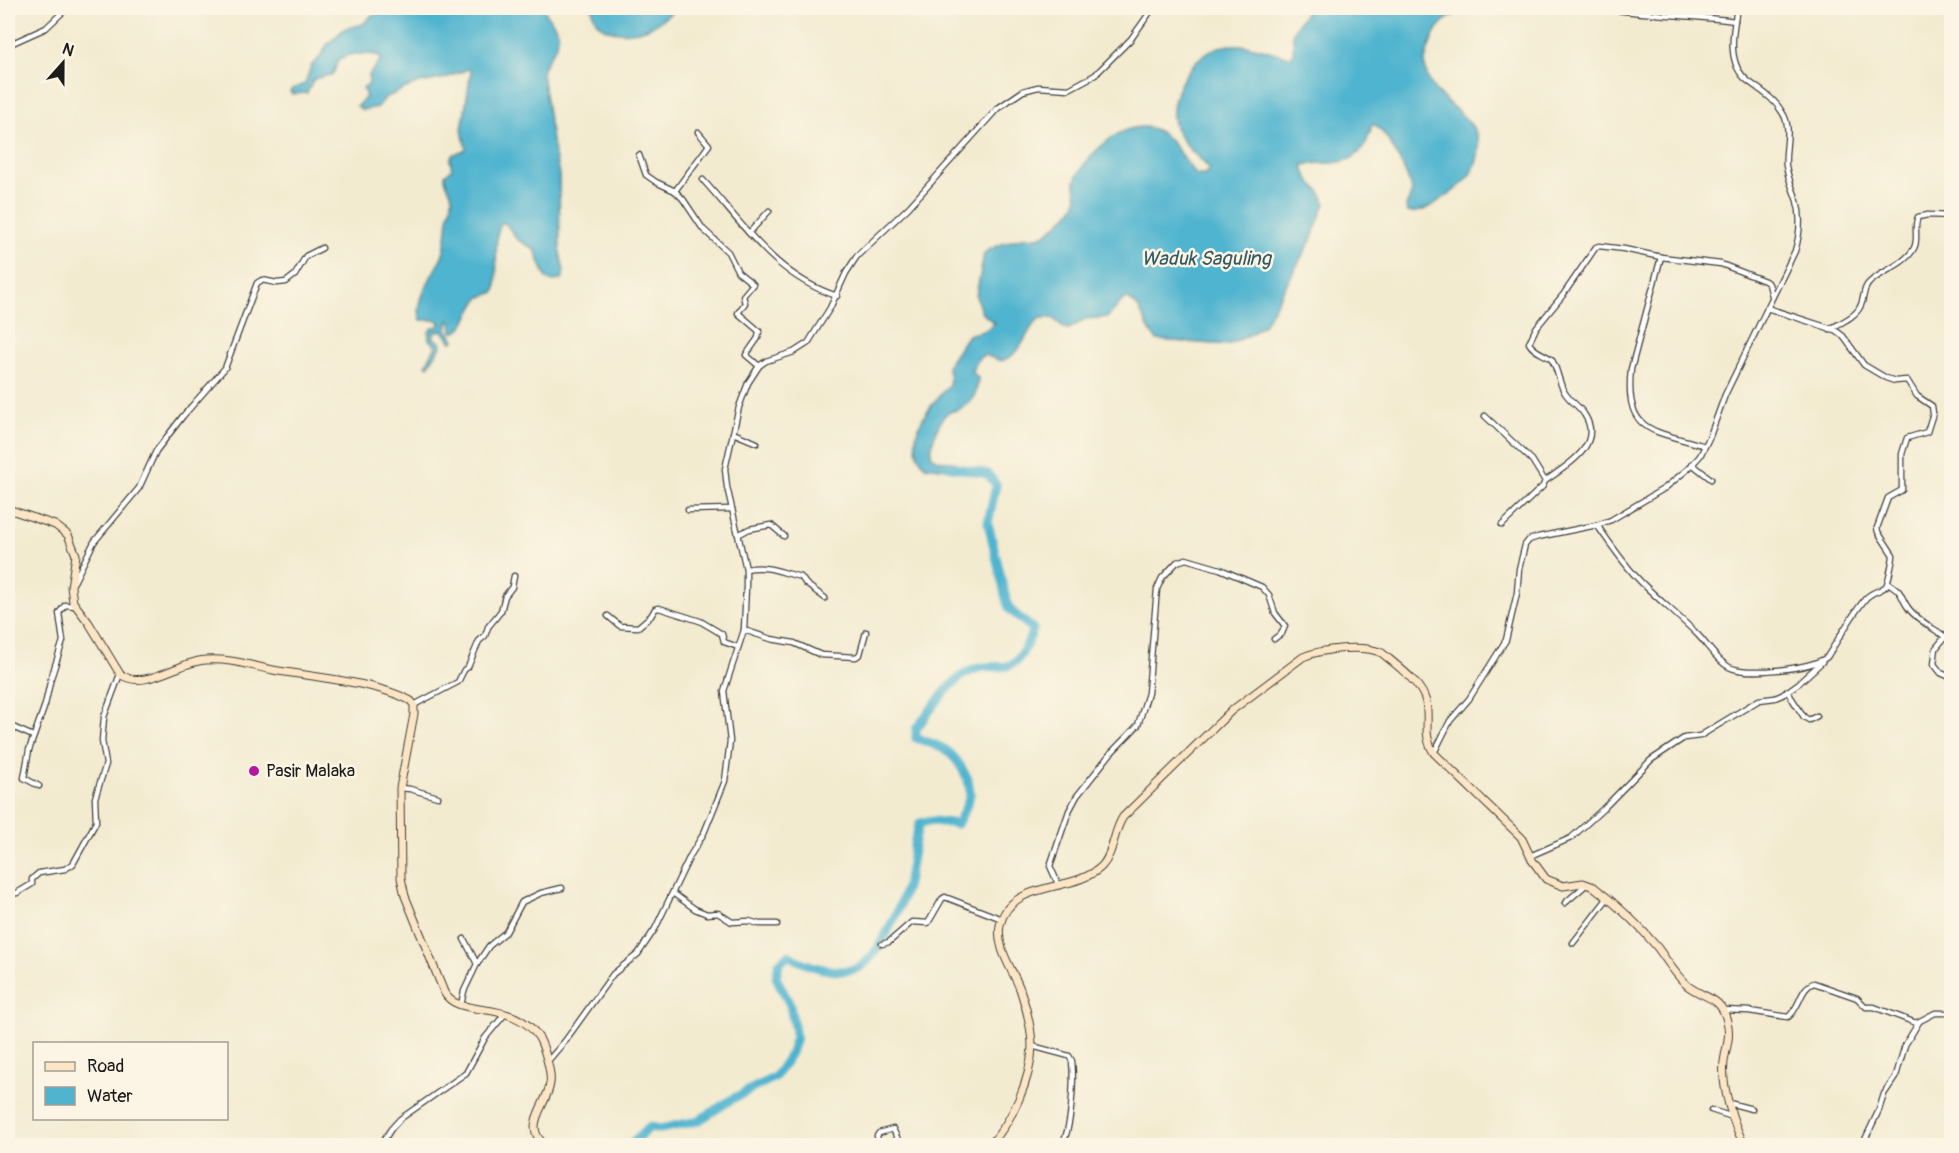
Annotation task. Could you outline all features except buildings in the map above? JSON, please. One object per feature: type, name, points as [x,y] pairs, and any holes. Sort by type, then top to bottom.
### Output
[{"type":"main road","points":[[8,509],[56,525],[68,535],[76,555],[71,587],[73,602],[89,623],[120,674],[132,680],[143,679],[188,663],[215,659],[372,687],[407,699],[414,705],[400,788],[399,859],[405,896],[444,992],[452,1002],[520,1019],[529,1026],[543,1047],[550,1085],[535,1123],[537,1134],[546,1146]]},
{"type":"main road","points":[[990,1146],[1006,1124],[1017,1103],[1030,1064],[1032,1046],[1020,988],[1000,941],[1002,919],[1011,905],[1019,898],[1095,872],[1110,854],[1119,822],[1134,804],[1232,711],[1305,656],[1351,649],[1382,653],[1421,690],[1426,701],[1428,740],[1434,753],[1521,837],[1542,874],[1550,881],[1563,885],[1594,886],[1655,945],[1684,982],[1713,999],[1723,1010],[1729,1038],[1724,1063],[1729,1103],[1745,1146]]},
{"type":"street","points":[[8,36],[9,44],[46,28],[67,8]]},
{"type":"street","points":[[546,1062],[571,1034],[613,974],[643,948],[674,894],[690,856],[704,833],[724,782],[730,741],[724,691],[744,630],[746,569],[725,469],[748,382],[759,366],[775,356],[794,352],[806,346],[825,318],[846,273],[861,251],[909,207],[1005,102],[1023,91],[1038,87],[1070,89],[1095,75],[1131,39],[1153,8]]},
{"type":"street","points":[[1601,8],[1735,21]]},
{"type":"street","points":[[1434,753],[1450,721],[1469,699],[1506,640],[1517,593],[1520,563],[1527,542],[1538,537],[1597,525],[1626,512],[1665,488],[1692,464],[1705,446],[1725,395],[1795,251],[1800,236],[1799,215],[1786,166],[1788,130],[1782,111],[1769,97],[1745,79],[1738,70],[1733,45],[1737,8]]},
{"type":"street","points":[[675,191],[709,146],[698,132]]},
{"type":"street","points":[[639,155],[646,175],[675,191],[695,214],[703,229],[728,252],[738,272],[753,284],[743,296],[745,303],[738,313],[759,331],[758,338],[746,355],[759,366]]},
{"type":"street","points":[[704,180],[749,233],[788,272],[810,286],[837,296]]},
{"type":"street","points":[[749,233],[769,211]]},
{"type":"street","points":[[1830,329],[1857,312],[1864,289],[1870,281],[1913,251],[1916,243],[1918,217],[1928,214],[1952,216]]},
{"type":"street","points":[[8,229],[11,220]]},
{"type":"street","points":[[1502,525],[1544,486],[1545,481],[1584,451],[1590,439],[1590,430],[1584,414],[1565,393],[1551,360],[1529,345],[1531,335],[1569,287],[1596,247],[1624,249],[1661,258],[1711,262],[1742,271],[1769,284],[1772,296]]},
{"type":"street","points":[[71,587],[94,542],[139,488],[156,451],[225,368],[257,283],[262,280],[286,282],[294,275],[306,256],[322,248]]},
{"type":"street","points":[[1661,258],[1631,369],[1629,387],[1631,405],[1640,423],[1649,429],[1705,446]]},
{"type":"street","points":[[1530,856],[1566,841],[1576,834],[1651,760],[1684,738],[1700,736],[1759,700],[1775,698],[1787,691],[1820,665],[1852,615],[1866,598],[1873,591],[1883,588],[1888,583],[1893,555],[1877,530],[1888,498],[1902,490],[1902,453],[1907,438],[1927,432],[1933,413],[1932,406],[1917,396],[1908,381],[1890,380],[1864,366],[1843,336],[1830,329],[1767,308]]},
{"type":"street","points":[[1485,416],[1532,460],[1545,481]]},
{"type":"street","points":[[733,433],[757,443]]},
{"type":"street","points":[[1692,464],[1711,479]]},
{"type":"street","points":[[688,510],[732,509]]},
{"type":"street","points":[[738,535],[749,529],[771,525],[784,536]]},
{"type":"street","points":[[1597,525],[1636,577],[1731,668],[1740,670],[1796,668],[1822,661]]},
{"type":"street","points":[[1059,886],[1050,866],[1069,811],[1090,778],[1135,729],[1143,709],[1149,682],[1155,601],[1162,578],[1177,562],[1186,560],[1220,568],[1262,586],[1269,595],[1275,613],[1285,626],[1282,633],[1274,639]]},
{"type":"street","points":[[746,569],[773,567],[785,574],[801,577],[806,584],[825,598]]},
{"type":"street","points":[[414,705],[458,682],[468,667],[479,640],[485,636],[488,627],[501,611],[505,596],[512,587],[514,576]]},
{"type":"street","points":[[1888,583],[1902,593],[1910,610],[1952,642]]},
{"type":"street","points":[[39,786],[24,778],[33,736],[45,705],[63,641],[59,613],[65,605],[76,606]]},
{"type":"street","points":[[608,616],[620,626],[638,627],[657,608],[700,621],[722,634],[724,642],[738,647]]},
{"type":"street","points":[[744,630],[771,639],[794,643],[821,655],[856,657],[860,654],[866,632]]},
{"type":"street","points":[[1945,637],[1936,648],[1934,664],[1950,677],[1952,670]]},
{"type":"street","points":[[8,894],[25,889],[32,884],[32,879],[39,873],[65,869],[72,864],[92,830],[97,816],[95,798],[106,764],[102,741],[104,717],[120,674]]},
{"type":"street","points":[[1787,691],[1805,718],[1809,720],[1817,716]]},
{"type":"street","points":[[8,725],[33,736]]},
{"type":"street","points":[[400,788],[438,797]]},
{"type":"street","points":[[1565,903],[1587,884]]},
{"type":"street","points":[[461,1005],[464,991],[477,964],[489,946],[506,932],[522,902],[541,893],[562,888]]},
{"type":"street","points":[[674,894],[695,909],[707,914],[718,914],[732,922],[777,924]]},
{"type":"street","points":[[882,944],[888,943],[912,922],[928,923],[945,897],[1002,919]]},
{"type":"street","points":[[1573,943],[1607,899]]},
{"type":"street","points":[[464,939],[477,964]]},
{"type":"street","points":[[1723,1010],[1788,1017],[1793,1013],[1806,988],[1814,983],[1857,998],[1866,1006],[1916,1023],[1919,1022]]},
{"type":"street","points":[[1862,1146],[1884,1094],[1896,1076],[1905,1045],[1919,1022],[1935,1013],[1952,1013]]},
{"type":"street","points":[[380,1146],[400,1119],[466,1073],[485,1038],[505,1014]]},
{"type":"street","points":[[1032,1046],[1068,1056],[1072,1061],[1068,1132],[1061,1146]]},
{"type":"street","points":[[1729,1103],[1752,1109]]},
{"type":"street","points":[[1711,1110],[1733,1117]]},
{"type":"street","points":[[868,1146],[878,1142],[879,1133],[893,1130],[901,1146]]},
{"type":"water","points":[[431,8],[544,8],[557,29],[557,44],[542,73],[559,174],[560,252],[564,271],[562,280],[550,281],[546,278],[535,250],[517,239],[502,222],[496,247],[495,292],[479,298],[457,332],[452,332],[449,320],[447,329],[454,339],[453,342],[443,330],[435,332],[433,338],[440,342],[441,346],[428,366],[426,364],[436,346],[429,340],[429,332],[441,323],[436,320],[421,320],[420,305],[445,247],[452,200],[445,175],[452,169],[450,160],[452,155],[466,149],[462,130],[471,71],[468,69],[446,78],[406,88],[385,98],[378,107],[362,110],[357,106],[366,97],[363,89],[369,84],[369,75],[381,59],[377,55],[351,54],[338,61],[333,74],[314,79],[307,93],[292,94],[290,92],[305,84],[311,66],[327,45],[344,29],[363,24],[371,16],[382,13],[415,13]]},
{"type":"water","points":[[592,8],[678,8],[646,29],[619,32],[600,26]]},
{"type":"water","name":"Waduk Saguling","points":[[1306,8],[1460,8],[1437,30],[1425,64],[1428,79],[1436,90],[1475,131],[1479,144],[1477,160],[1465,182],[1432,206],[1417,212],[1407,212],[1406,206],[1412,192],[1406,176],[1390,143],[1378,127],[1372,124],[1364,146],[1355,156],[1342,162],[1304,165],[1306,176],[1321,193],[1325,203],[1311,240],[1264,325],[1228,345],[1157,340],[1141,312],[1128,299],[1123,300],[1108,317],[1085,319],[1069,329],[1064,328],[1053,318],[1040,318],[1030,329],[1020,347],[1009,357],[1001,361],[985,355],[980,357],[971,371],[978,378],[974,396],[964,406],[946,414],[940,422],[931,455],[938,460],[956,463],[956,470],[925,466],[918,455],[917,434],[926,412],[949,385],[947,366],[968,335],[986,330],[994,323],[981,312],[976,296],[984,254],[1007,242],[1042,236],[1061,221],[1074,207],[1077,198],[1075,182],[1083,167],[1100,147],[1122,132],[1146,127],[1158,131],[1173,144],[1197,175],[1205,175],[1209,168],[1182,140],[1173,117],[1177,91],[1184,78],[1202,57],[1224,46],[1250,46],[1291,57],[1294,48],[1293,33]]},
{"type":"waterway","points":[[635,1146],[634,1141],[650,1127],[660,1129],[698,1121],[734,1098],[775,1077],[791,1053],[796,1037],[790,1005],[776,977],[779,963],[788,955],[803,963],[829,970],[847,971],[863,964],[879,946],[899,908],[910,871],[915,838],[920,823],[934,821],[957,824],[965,809],[970,794],[967,777],[950,753],[932,743],[916,738],[916,729],[944,693],[963,675],[975,669],[1011,665],[1025,648],[1033,629],[1009,609],[1005,594],[988,523],[996,485],[988,474],[947,466]]},
{"type":"place","name":"Pasir Malaka","points":[[254,771]]}]
